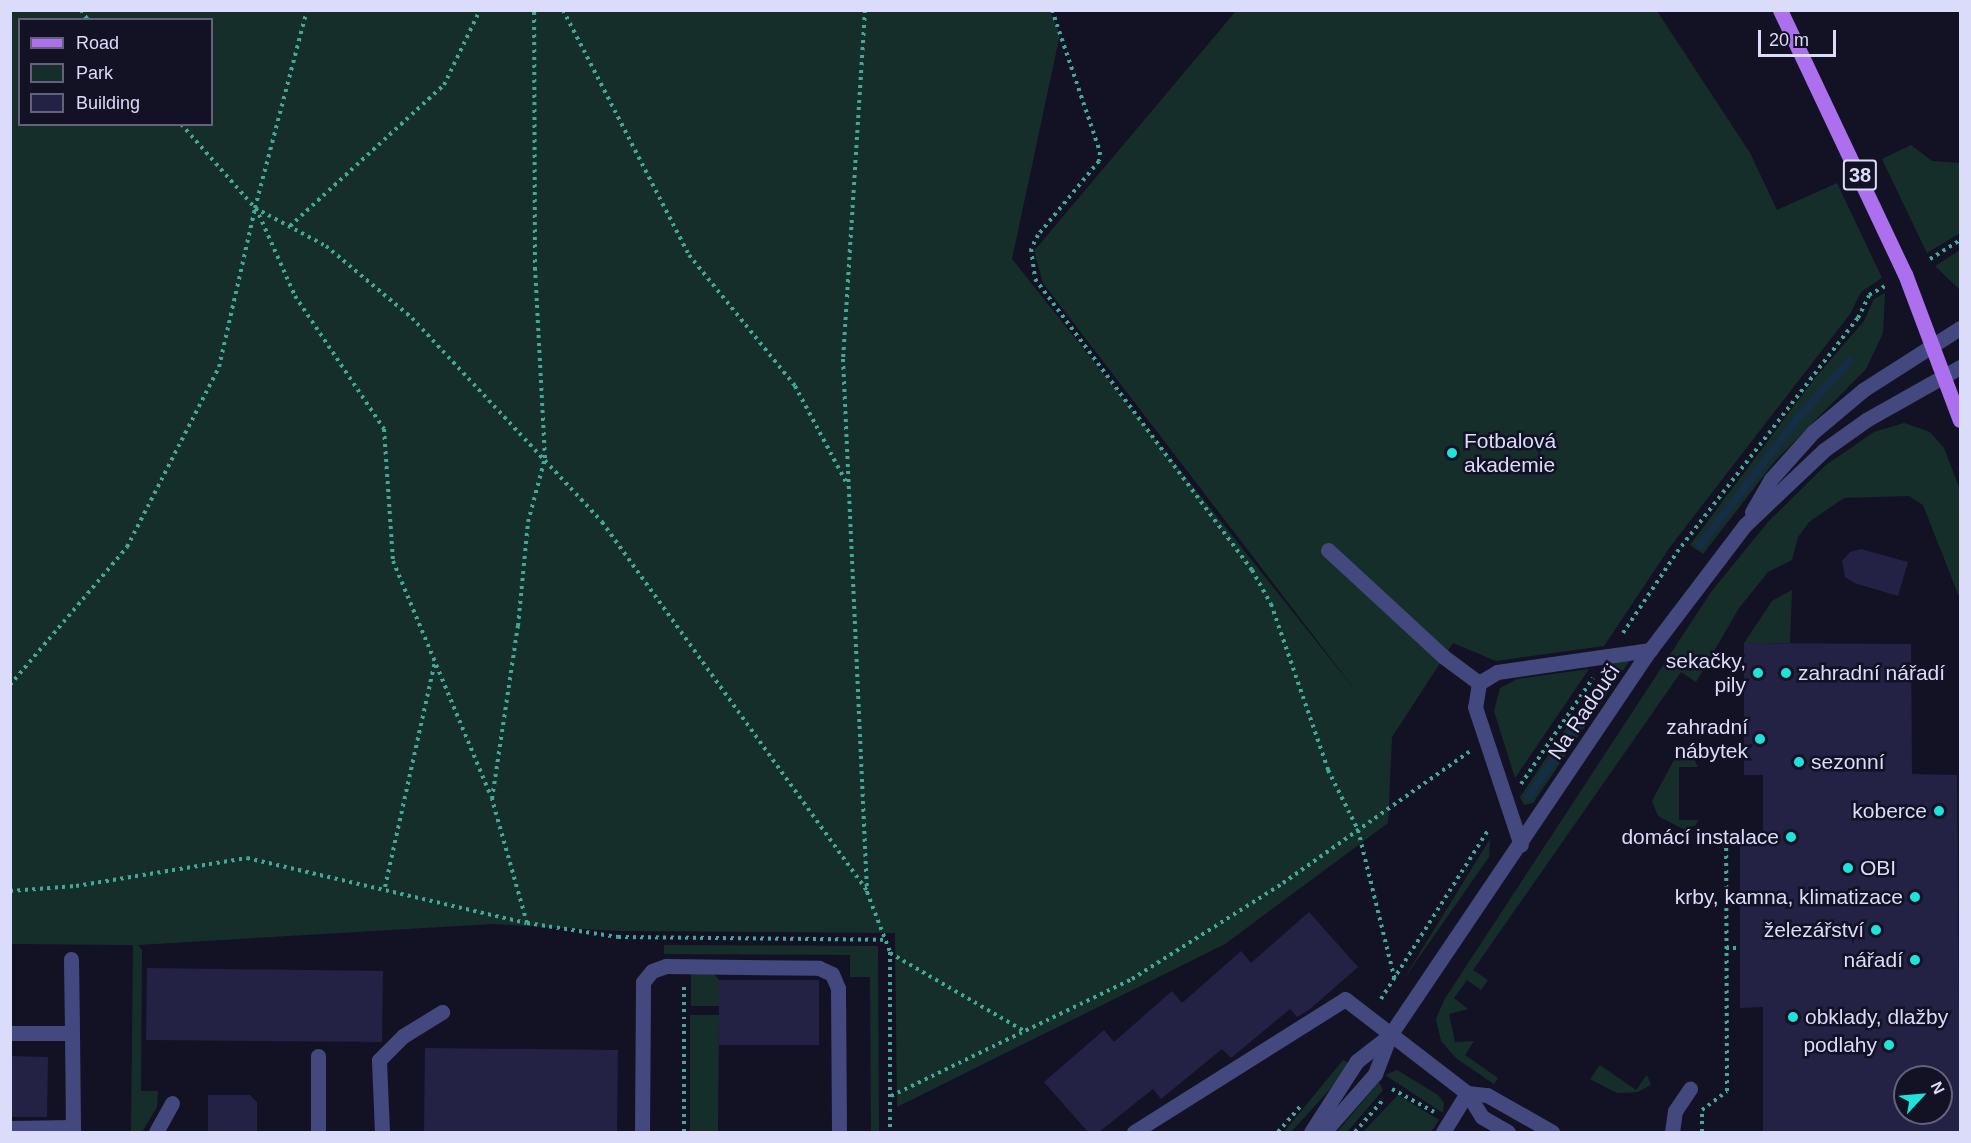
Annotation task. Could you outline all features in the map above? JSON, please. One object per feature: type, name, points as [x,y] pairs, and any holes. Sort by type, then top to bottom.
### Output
[{"type":"main road","name":"38","points":[[1780,10],[1843,136],[1933,344],[1960,420]]},
{"type":"street","points":[[1745,525],[1771,479],[1813,432],[1863,390],[1960,328]]},
{"type":"street","name":"Na Radouči","points":[[1324,1132],[1375,1074],[1390,1035],[1521,845],[1650,650],[1745,525],[1824,450],[1866,420],[1946,378],[1960,367]]},
{"type":"street","points":[[1328,550],[1444,657],[1479,683]]},
{"type":"street","points":[[1521,845],[1475,707],[1479,683],[1497,672],[1650,650]]},
{"type":"street","points":[[10,1128],[73,1130],[71,959]]},
{"type":"street","points":[[642,1132],[643,982],[658,967],[827,969],[838,988],[839,1132]]},
{"type":"street","points":[[1134,1132],[1345,999],[1467,1093],[1482,1117],[1508,1132]]},
{"type":"street","points":[[382,1132],[379,1060],[403,1036],[442,1012]]},
{"type":"street","points":[[10,1033],[72,1033]]},
{"type":"street","points":[[1311,1132],[1357,1061],[1390,1035]]},
{"type":"street","points":[[318,1056],[318,1132]]},
{"type":"street","points":[[1672,1132],[1675,1111],[1690,1089]]},
{"type":"street","points":[[1442,1125],[1467,1093]]},
{"type":"street","points":[[1467,1093],[1487,1095],[1552,1132]]},
{"type":"street","points":[[156,1132],[172,1103]]},
{"type":"path","points":[[10,685],[133,536],[219,367],[255,208],[307,10]]},
{"type":"path","points":[[290,226],[444,85],[480,10]]},
{"type":"path","points":[[492,799],[518,626],[528,522],[545,458],[535,270],[534,10]]},
{"type":"path","points":[[563,10],[689,255],[795,386],[849,486]]},
{"type":"path","points":[[864,10],[843,359],[868,893]]},
{"type":"path","points":[[1052,10],[1100,152],[1099,161],[1034,242],[1031,249],[1035,279],[1252,570],[1271,604],[1328,770],[1358,830],[1395,981]]},
{"type":"path","points":[[183,126],[255,208],[295,296],[384,429],[393,561],[492,799],[527,923]]},
{"type":"path","points":[[255,208],[326,246],[412,318],[603,522],[868,893],[890,952],[890,1132]]},
{"type":"path","points":[[1930,259],[1960,240]]},
{"type":"path","points":[[1616,643],[1677,552],[1858,318],[1869,294],[1885,286]]},
{"type":"path","points":[[386,887],[435,660]]},
{"type":"path","points":[[1518,789],[1595,675]]},
{"type":"path","points":[[891,1096],[1132,979],[1283,884],[1486,740]]},
{"type":"path","points":[[1381,999],[1395,981],[1489,829]]},
{"type":"path","points":[[1702,1132],[1702,1110],[1727,1091],[1726,834]]},
{"type":"path","points":[[10,891],[76,886],[247,858],[386,887],[527,923],[618,937],[885,940]]},
{"type":"path","points":[[1726,900],[1740,900]]},
{"type":"path","points":[[1726,948],[1740,948]]},
{"type":"path","points":[[890,952],[1024,1031]]},
{"type":"path","points":[[684,987],[684,1132]]},
{"type":"path","points":[[1355,1132],[1394,1087],[1442,1125]]},
{"type":"green space","points":[[11,11],[1050,11],[1060,34],[1012,259],[1359,695],[1043,283],[1034,251],[1236,11],[1657,11],[1750,153],[1777,210],[1837,183],[1882,278],[1861,292],[1850,314],[1670,547],[1604,646],[1496,661],[1453,643],[1392,737],[1388,823],[1225,944],[897,1107],[895,933],[620,931],[492,924],[138,945],[142,950],[141,1091],[158,1091],[157,1107],[142,1132],[131,1132],[133,945],[11,944]]},
{"type":"green space","points":[[1911,145],[1932,161],[1960,163],[1960,233],[1927,253],[1882,159]]},
{"type":"green space","points":[[1960,250],[1960,290],[1935,266]]},
{"type":"green space","points":[[1885,293],[1883,333],[1866,369],[1775,461],[1703,554],[1690,545],[1815,378],[1864,321],[1874,299]]},
{"type":"green space","points":[[1904,423],[1930,432],[1944,448],[1960,490],[1960,599],[1923,505],[1909,496],[1844,498],[1809,522],[1798,537],[1792,560],[1768,572],[1739,608],[1696,682],[1681,672],[1473,970],[1488,980],[1481,990],[1467,980],[1454,998],[1468,1009],[1449,1014],[1455,1042],[1474,1041],[1465,1055],[1498,1078],[1494,1084],[1457,1059],[1441,1041],[1436,1019],[1444,1000],[1711,592],[1768,522],[1826,465],[1874,432]]},
{"type":"green space","points":[[1792,590],[1790,643],[1744,643],[1772,601]]},
{"type":"green space","points":[[1630,660],[1533,803],[1524,805],[1520,797],[1610,663]]},
{"type":"green space","points":[[1589,669],[1515,778],[1494,711],[1500,688],[1517,679]]},
{"type":"green space","points":[[1683,753],[1691,753],[1698,767],[1679,767],[1679,820],[1698,820],[1696,825],[1685,830],[1658,816],[1652,801],[1675,758]]},
{"type":"green space","points":[[1490,839],[1489,857],[1403,980]]},
{"type":"green space","points":[[664,945],[878,946],[879,1132],[871,1132],[870,977],[850,977],[850,955],[664,954]]},
{"type":"green space","points":[[691,974],[714,974],[719,980],[719,1006],[691,1006]]},
{"type":"green space","points":[[690,1015],[719,1015],[718,1132],[690,1132]]},
{"type":"green space","points":[[1343,1060],[1348,1063],[1333,1086],[1291,1132],[1284,1132]]},
{"type":"green space","points":[[1600,1065],[1636,1090],[1647,1075],[1651,1085],[1638,1092],[1617,1093],[1590,1079]]},
{"type":"green space","points":[[1397,1070],[1438,1095],[1444,1103],[1443,1113],[1385,1075]]},
{"type":"green space","points":[[1379,1082],[1383,1090],[1347,1132],[1337,1132]]},
{"type":"green space","points":[[1398,1095],[1439,1120],[1431,1132],[1363,1132]]},
{"type":"building","points":[[1861,549],[1908,562],[1898,596],[1854,583],[1845,577],[1842,561],[1850,552]]},
{"type":"building","name":"OBI","points":[[1744,643],[1911,644],[1912,774],[1957,775],[1960,1132],[1763,1132],[1763,1007],[1740,1008],[1740,835],[1763,836],[1763,775],[1744,775]]},
{"type":"building","points":[[1309,912],[1358,967],[1309,1010],[1297,1017],[1290,1009],[1231,1058],[1222,1049],[1161,1099],[1153,1089],[1099,1132],[1088,1132],[1044,1082],[1104,1030],[1114,1042],[1172,991],[1182,1003],[1241,951],[1251,963]]},
{"type":"building","points":[[147,968],[383,971],[382,1042],[146,1040]]},
{"type":"building","points":[[719,980],[819,980],[819,1045],[719,1045]]},
{"type":"building","points":[[425,1048],[618,1050],[617,1132],[424,1132]]},
{"type":"building","points":[[10,1056],[48,1057],[47,1117],[10,1117]]},
{"type":"building","points":[[208,1095],[250,1095],[257,1102],[257,1132],[208,1132]]},
{"type":"waterway","points":[[1700,545],[1798,418],[1849,361]]},
{"type":"waterway","points":[[1529,796],[1610,676]]},
{"type":"place","name":"Fotbalová akademie","points":[[1452,453]]},
{"type":"place","name":"sekačky, pily","points":[[1758,673]]},
{"type":"place","name":"zahradní nářadí","points":[[1786,673]]},
{"type":"place","name":"zahradní nábytek","points":[[1760,739]]},
{"type":"place","name":"sezonní","points":[[1799,762]]},
{"type":"place","name":"koberce","points":[[1939,811]]},
{"type":"place","name":"domácí instalace","points":[[1791,837]]},
{"type":"place","name":"OBI","points":[[1848,868]]},
{"type":"place","name":"krby, kamna, klimatizace","points":[[1915,897]]},
{"type":"place","name":"železářství","points":[[1876,930]]},
{"type":"place","name":"nářadí","points":[[1915,960]]},
{"type":"place","name":"obklady, dlažby","points":[[1793,1017]]},
{"type":"place","name":"podlahy","points":[[1889,1045]]}]
